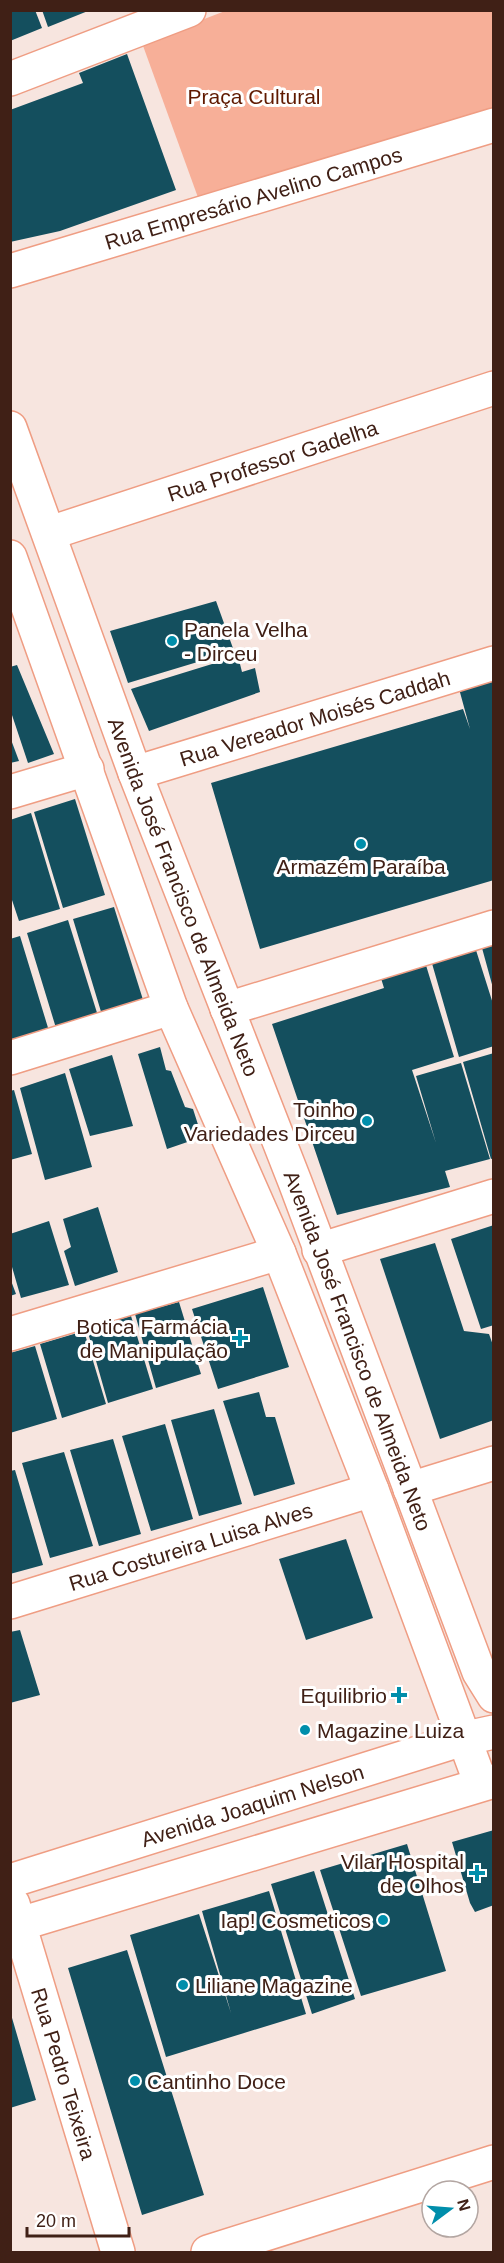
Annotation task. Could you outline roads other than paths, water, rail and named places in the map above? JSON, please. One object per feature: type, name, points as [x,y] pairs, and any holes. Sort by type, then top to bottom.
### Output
[{"type":"main road","points":[[10,79],[189,10]]},
{"type":"main road","name":"Rua Empresário Avelino Campos","points":[[10,271],[494,125]]},
{"type":"main road","name":"Rua Professor Gadelha","points":[[50,533],[494,388]]},
{"type":"main road","name":"Avenida José Francisco de Almeida Neto","points":[[10,428],[50,533],[135,773],[320,1250],[479,1672],[494,1696]]},
{"type":"main road","name":"Avenida José Francisco de Almeida Neto","points":[[10,557],[171,1008],[279,1252],[372,1490],[480,1735],[488,1782]]},
{"type":"main road","name":"Rua Vereador Moisés Caddah","points":[[135,773],[494,663]]},
{"type":"main road","points":[[10,792],[87,769]]},
{"type":"main road","points":[[226,1010],[494,927]]},
{"type":"main road","points":[[10,1058],[171,1008]]},
{"type":"main road","points":[[320,1250],[494,1196]]},
{"type":"main road","points":[[10,1334],[279,1252]]},
{"type":"main road","points":[[410,1489],[494,1463]]},
{"type":"main road","name":"Rua Costureira Luisa Alves","points":[[10,1602],[372,1490]]},
{"type":"main road","name":"Avenida Joaquim Nelson","points":[[10,1881],[480,1735]]},
{"type":"main road","points":[[13,1916],[488,1782]]},
{"type":"main road","name":"Rua Pedro Teixeira","points":[[13,1916],[118,2253]]},
{"type":"main road","points":[[208,2253],[494,2162]]},
{"type":"place","name":"Panela Velha - Dirceu","points":[[172,641]]},
{"type":"place","name":"Armazém Paraíba","points":[[361,844]]},
{"type":"place","name":"Toinho Variedades Dirceu","points":[[367,1121]]},
{"type":"place","name":"Botica Farmácia de Manipulação","points":[[240,1338]]},
{"type":"place","name":"Equilibrio","points":[[399,1695]]},
{"type":"place","name":"Magazine Luiza","points":[[305,1730]]},
{"type":"place","name":"Vilar Hospital de Olhos","points":[[477,1873]]},
{"type":"place","name":"Iap! Cosmeticos","points":[[383,1920]]},
{"type":"place","name":"Liliane Magazine","points":[[183,1985]]},
{"type":"place","name":"Cantinho Doce","points":[[135,2081]]},
{"type":"park label","name":"Praça Cultural","points":[[254,96]]}]
